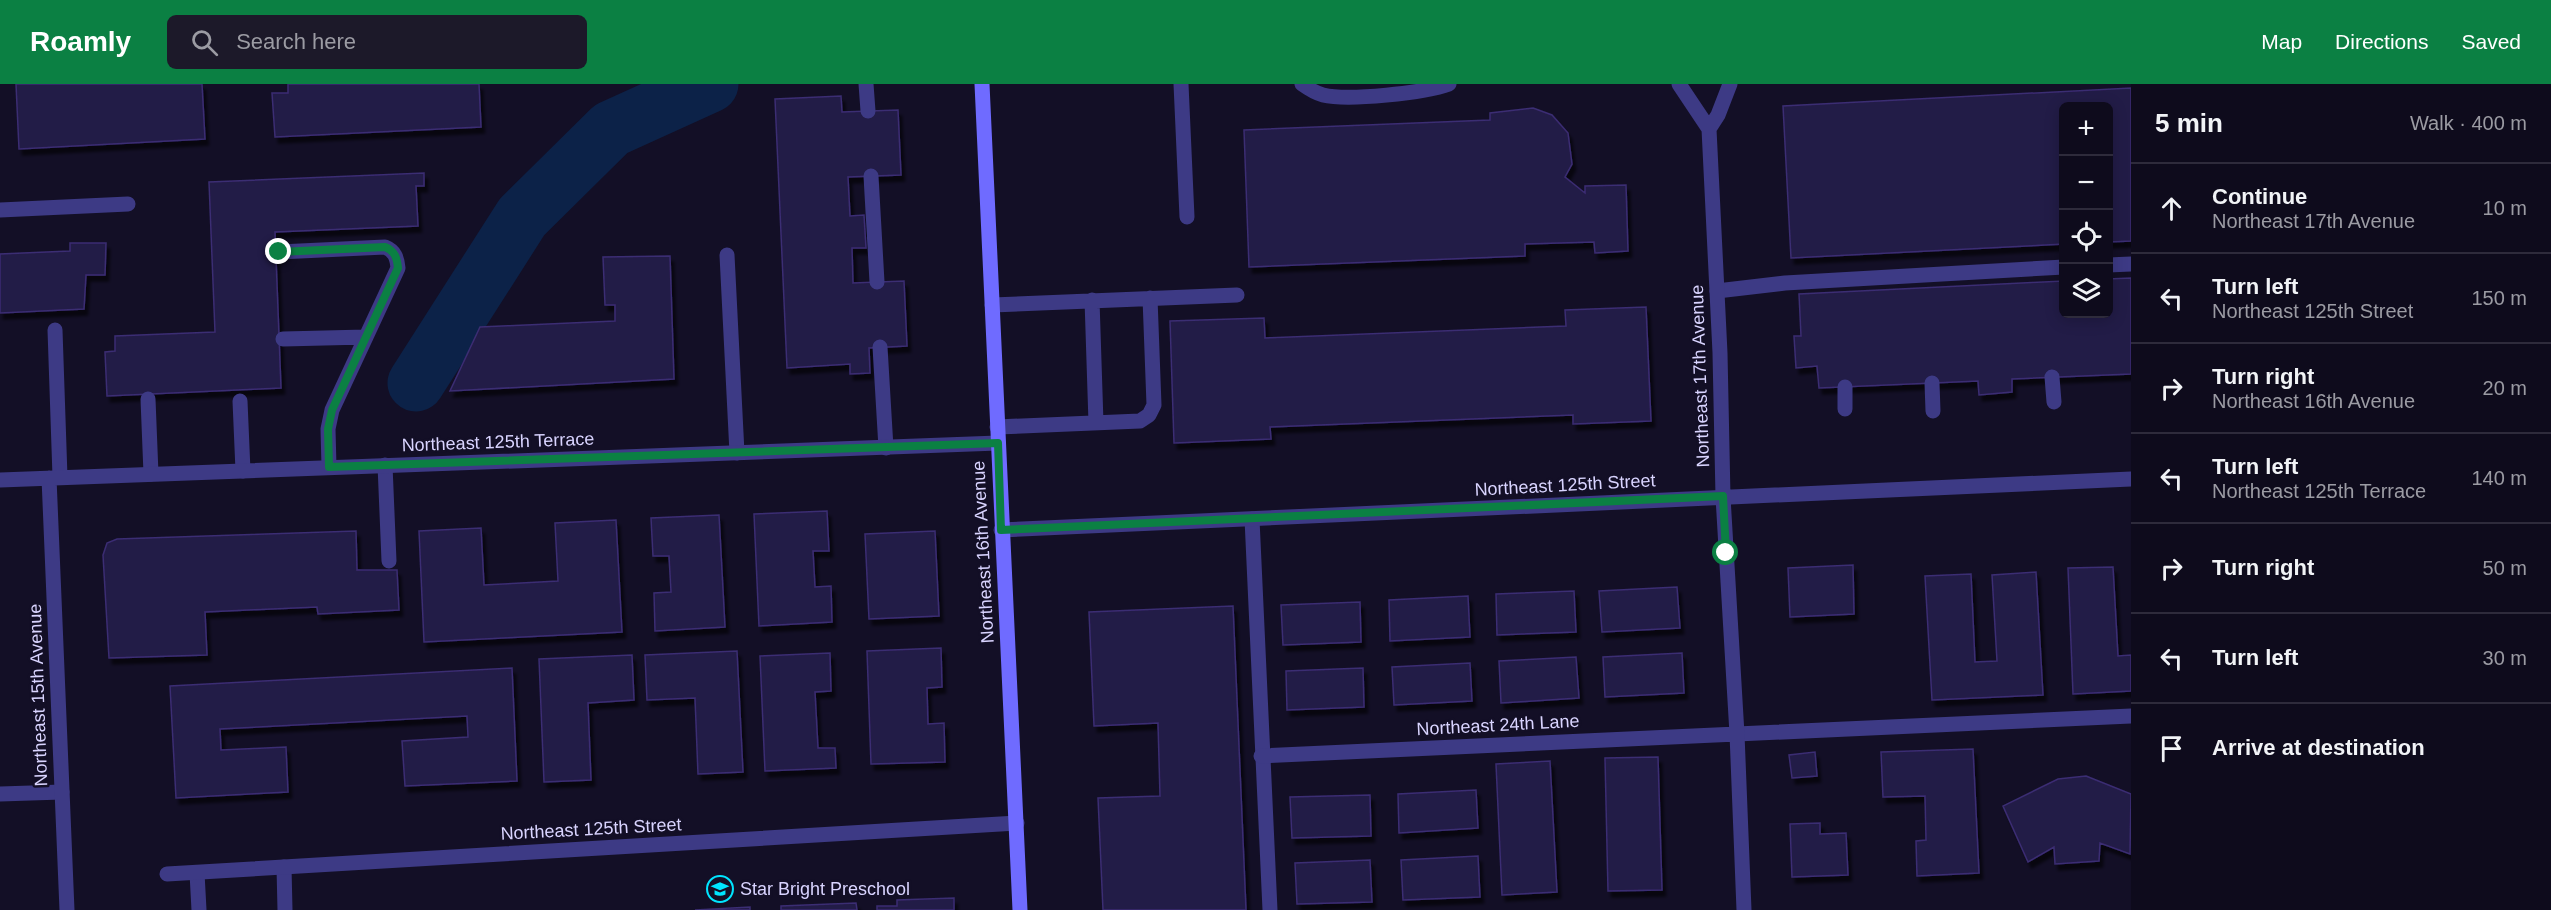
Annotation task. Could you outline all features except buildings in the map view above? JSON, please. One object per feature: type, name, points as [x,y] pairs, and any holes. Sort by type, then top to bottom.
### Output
[{"type":"street","points":[[866,84],[868,111]]},
{"type":"street","name":"Northeast 16th Avenue","points":[[982,84],[1020,910]]},
{"type":"street","points":[[1181,84],[1187,217]]},
{"type":"street","points":[[1302,84],[1322,95],[1341,97],[1433,90],[1449,84]]},
{"type":"street","points":[[1679,84],[1709,129],[1718,115],[1730,84]]},
{"type":"street","name":"Northeast 17th Avenue","points":[[1709,129],[1717,291],[1723,496],[1737,734],[1744,910]]},
{"type":"street","points":[[871,176],[877,282]]},
{"type":"street","points":[[0,210],[128,204]]},
{"type":"street","points":[[279,252],[385,247],[392,250],[397,258],[398,268],[332,410],[328,429],[329,467]]},
{"type":"street","points":[[727,255],[737,453]]},
{"type":"street","points":[[2113,265],[2131,264]]},
{"type":"street","points":[[1717,291],[1785,283],[1839,286],[2047,275],[2059,269]]},
{"type":"street","points":[[992,305],[1237,295]]},
{"type":"street","points":[[997,427],[1140,421],[1149,415],[1154,405],[1150,298]]},
{"type":"street","points":[[1092,300],[1096,423]]},
{"type":"street","name":"Northeast 15th Avenue","points":[[55,330],[54,478],[67,910]]},
{"type":"street","points":[[283,339],[366,337]]},
{"type":"street","points":[[880,347],[886,448]]},
{"type":"street","points":[[2052,377],[2054,402]]},
{"type":"street","points":[[1932,383],[1933,411]]},
{"type":"street","points":[[1845,387],[1845,409]]},
{"type":"street","points":[[148,399],[151,474]]},
{"type":"street","points":[[240,401],[243,471]]},
{"type":"street","name":"Northeast 125th Terrace","points":[[0,480],[998,443]]},
{"type":"street","points":[[385,465],[389,561]]},
{"type":"street","name":"Northeast 125th Street","points":[[1001,530],[2131,479]]},
{"type":"street","points":[[1252,519],[1261,756],[1270,910]]},
{"type":"street","name":"Northeast 24th Lane","points":[[1261,756],[2131,716]]},
{"type":"street","points":[[0,794],[62,792]]},
{"type":"street","name":"Northeast 125th Street","points":[[167,874],[1017,823]]},
{"type":"street","points":[[284,867],[285,910]]},
{"type":"street","points":[[197,873],[199,910]]},
{"type":"waterway","points":[[416,383],[522,217],[611,129],[710,84]]},
{"type":"place","name":"Star Bright Preschool","points":[[720,889]]},
{"type":"route","points":[[279,252],[385,247],[392,250],[397,258],[398,268],[332,410],[328,429],[329,467],[998,443],[1001,530],[1723,496],[1726,553]]}]
